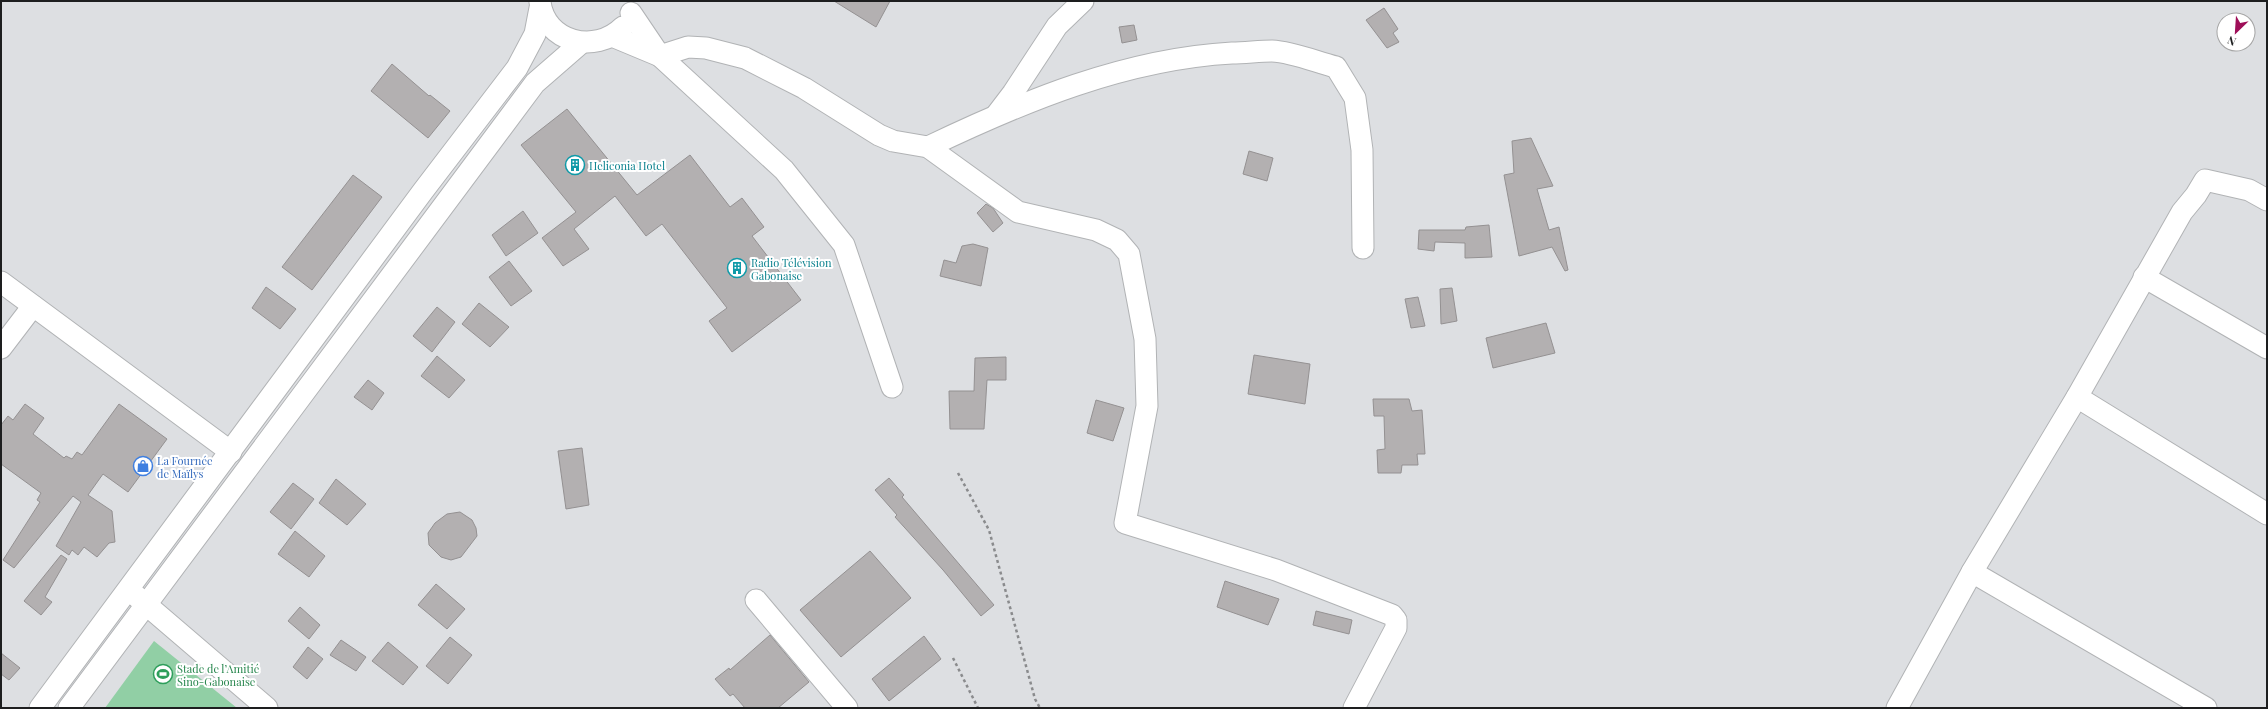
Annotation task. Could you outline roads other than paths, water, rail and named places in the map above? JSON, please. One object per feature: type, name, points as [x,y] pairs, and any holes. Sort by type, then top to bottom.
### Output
[{"type":"street","points":[[997,114],[1013,93],[1057,26],[1083,1]]},
{"type":"street","points":[[540,5],[552,28],[559,34],[581,43],[601,41],[612,36],[622,28],[632,7]]},
{"type":"street","points":[[40,708],[418,198],[517,68],[535,34],[540,5]]},
{"type":"street","points":[[632,7],[660,56],[784,170],[844,245],[892,387]]},
{"type":"street","points":[[612,36],[660,56],[688,48],[706,48],[745,58],[804,88],[879,135],[893,141],[928,147],[1018,212],[1096,230],[1117,240],[1129,254],[1145,340],[1147,406],[1125,523],[1276,570],[1392,614],[1396,620],[1396,628],[1354,708]]},
{"type":"street","points":[[69,708],[536,83],[581,43]]},
{"type":"street","points":[[928,147],[997,114],[1077,84],[1137,66],[1206,55],[1272,51],[1336,67],[1355,98],[1362,150],[1363,248]]},
{"type":"street","points":[[1897,708],[1972,572],[2076,397],[2144,277],[2182,212],[2196,195],[2205,180],[2249,190],[2267,200]]},
{"type":"street","points":[[2144,277],[2267,348]]},
{"type":"street","points":[[1,282],[231,452]]},
{"type":"street","points":[[1,348],[33,306]]},
{"type":"street","points":[[2076,397],[2267,514]]},
{"type":"street","points":[[1972,572],[2206,708]]},
{"type":"street","points":[[128,589],[267,708]]},
{"type":"street","points":[[756,600],[846,708]]},
{"type":"place","name":"Heliconia Hotel","points":[[575,165]]},
{"type":"place","name":"Radio Télévision Gabonaise","points":[[737,268]]},
{"type":"place","name":"La Fournée de Maïlys","points":[[143,466]]},
{"type":"place","name":"Stade de l’Amitié Sino-Gabonaise","points":[[163,674]]}]
